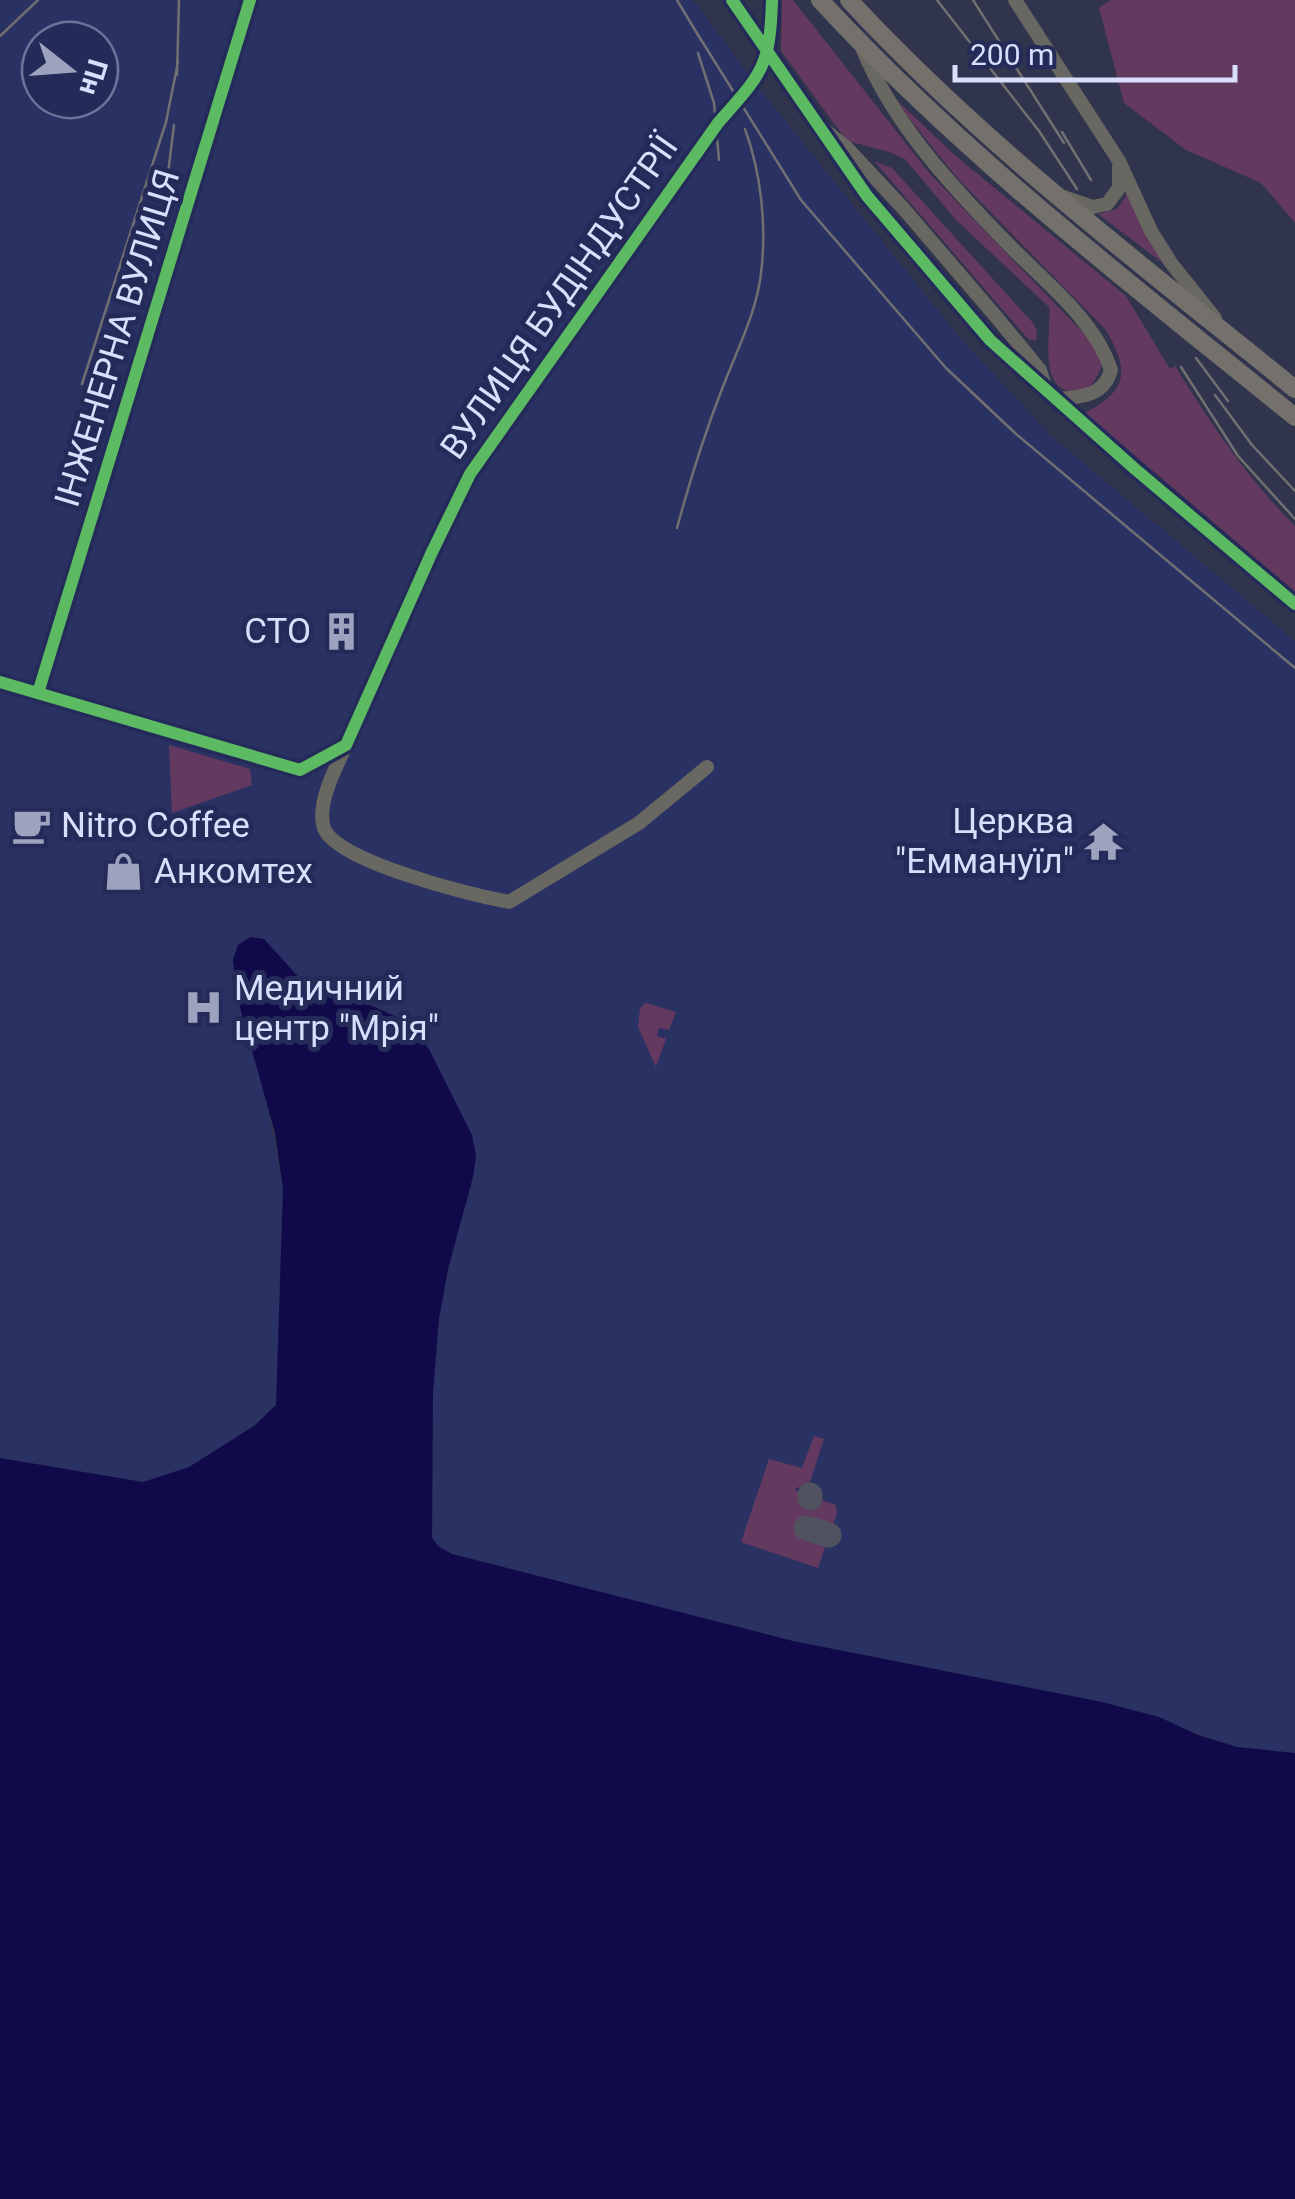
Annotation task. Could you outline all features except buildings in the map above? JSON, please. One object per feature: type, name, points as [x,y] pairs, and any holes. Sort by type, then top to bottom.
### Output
[{"type":"main road","points":[[820,0],[933,115],[1028,199],[1295,417]]},
{"type":"main road","points":[[849,0],[948,99],[1055,194],[1295,389]]},
{"type":"street","name":"ІНЖЕНЕРНА ВУЛИЦЯ","points":[[38,693],[250,0]]},
{"type":"street","points":[[732,0],[835,153],[910,249],[990,340],[1135,470],[1295,604]]},
{"type":"street","points":[[769,54],[772,0]]},
{"type":"street","points":[[1015,0],[1119,160],[1171,262],[1232,338]]},
{"type":"street","points":[[861,44],[886,95],[934,163],[1070,307],[1106,354],[1110,370],[1102,387],[1091,395],[1052,394]]},
{"type":"street","name":"ВУЛИЦЯ БУДІНДУСТРІЇ","points":[[707,767],[639,823],[508,902],[436,886],[366,858],[334,842],[324,830],[322,818],[346,745],[470,474],[718,123],[756,78],[769,54]]},
{"type":"street","points":[[1055,194],[1093,207],[1108,204],[1120,188],[1119,160]]},
{"type":"street","points":[[0,682],[300,770],[346,745]]},
{"type":"shaded area","points":[[0,0],[693,0],[765,96],[961,339],[1050,435],[1295,641],[1295,1753],[1237,1747],[1102,1702],[793,1641],[452,1554],[438,1546],[432,1538],[433,1392],[439,1319],[473,1177],[408,1022],[368,1004],[312,992],[264,939],[249,937],[238,946],[283,1188],[276,1405],[254,1426],[189,1467],[143,1482],[0,1458]]},
{"type":"shaded area","points":[[782,0],[793,0],[930,174],[1091,341],[1102,365],[1090,387],[1076,392],[1055,382],[1049,358],[1049,307],[956,220],[905,159],[847,141],[781,51]]},
{"type":"shaded area","points":[[1110,0],[1295,0],[1295,223],[1261,183],[1186,150],[1124,103],[1099,8]]},
{"type":"shaded area","points":[[889,93],[957,157],[1126,296],[1170,369],[1175,366],[1230,450],[1295,526],[1295,592],[1085,413],[1110,396],[1121,378],[1119,357],[1106,330],[958,179]]},
{"type":"shaded area","points":[[874,161],[892,168],[1033,323],[1036,341],[1028,339]]},
{"type":"shaded area","points":[[1128,193],[1167,266],[1098,214],[1117,209]]},
{"type":"shaded area","points":[[169,745],[250,769],[252,785],[172,813]]},
{"type":"shaded area","points":[[250,937],[264,939],[312,992],[368,1004],[408,1022],[429,1049],[472,1135],[476,1156],[473,1177],[439,1319],[433,1392],[432,1538],[438,1546],[452,1554],[793,1641],[1102,1702],[1159,1717],[1237,1747],[1295,1753],[1295,2199],[0,2199],[0,1458],[143,1482],[189,1467],[254,1426],[276,1405],[283,1188],[275,1133],[236,993],[233,960],[238,945]]},
{"type":"shaded area","points":[[646,1003],[676,1012],[669,1030],[659,1028],[657,1036],[666,1039],[656,1067],[638,1027],[640,1008]]},
{"type":"shaded area","points":[[814,1436],[824,1439],[809,1485],[794,1490],[836,1505],[837,1513],[818,1568],[741,1542],[769,1459],[802,1468]]},
{"type":"taxiway","points":[[806,1528],[829,1535]]},
{"type":"railway","points":[[0,36],[38,0]]},
{"type":"railway","points":[[177,75],[179,0]]},
{"type":"railway","points":[[677,0],[701,40]]},
{"type":"railway","points":[[937,0],[1039,131],[1077,189]]},
{"type":"railway","points":[[973,0],[1064,143]]},
{"type":"railway","points":[[695,30],[801,200],[946,368],[1015,433],[1295,668]]},
{"type":"railway","points":[[698,53],[714,103],[719,160]]},
{"type":"railway","points":[[82,384],[166,122],[178,62]]},
{"type":"railway","points":[[132,306],[163,214],[174,125]]},
{"type":"railway","points":[[677,528],[703,441],[759,288],[763,255],[761,200],[745,129]]},
{"type":"railway","points":[[1062,132],[1091,180]]},
{"type":"railway","points":[[1196,358],[1228,401]]},
{"type":"railway","points":[[1181,367],[1238,456],[1295,519]]},
{"type":"railway","points":[[1215,395],[1252,445],[1295,491]]},
{"type":"cycle path","points":[[38,693],[250,0]]},
{"type":"cycle path","points":[[732,0],[867,196],[990,340],[1295,604]]},
{"type":"cycle path","points":[[0,682],[300,770],[346,745],[470,474],[718,123],[754,80],[766,56],[772,0]]},
{"type":"place","name":"СТО","points":[[341,631]]},
{"type":"place","name":"Nitro Coffee","points":[[31,825]]},
{"type":"place","name":"Церква \"Еммануїл\"","points":[[1104,841]]},
{"type":"place","name":"Анкомтех","points":[[124,871]]},
{"type":"place","name":"Медичний центр \"Мрія\"","points":[[204,1008]]}]
